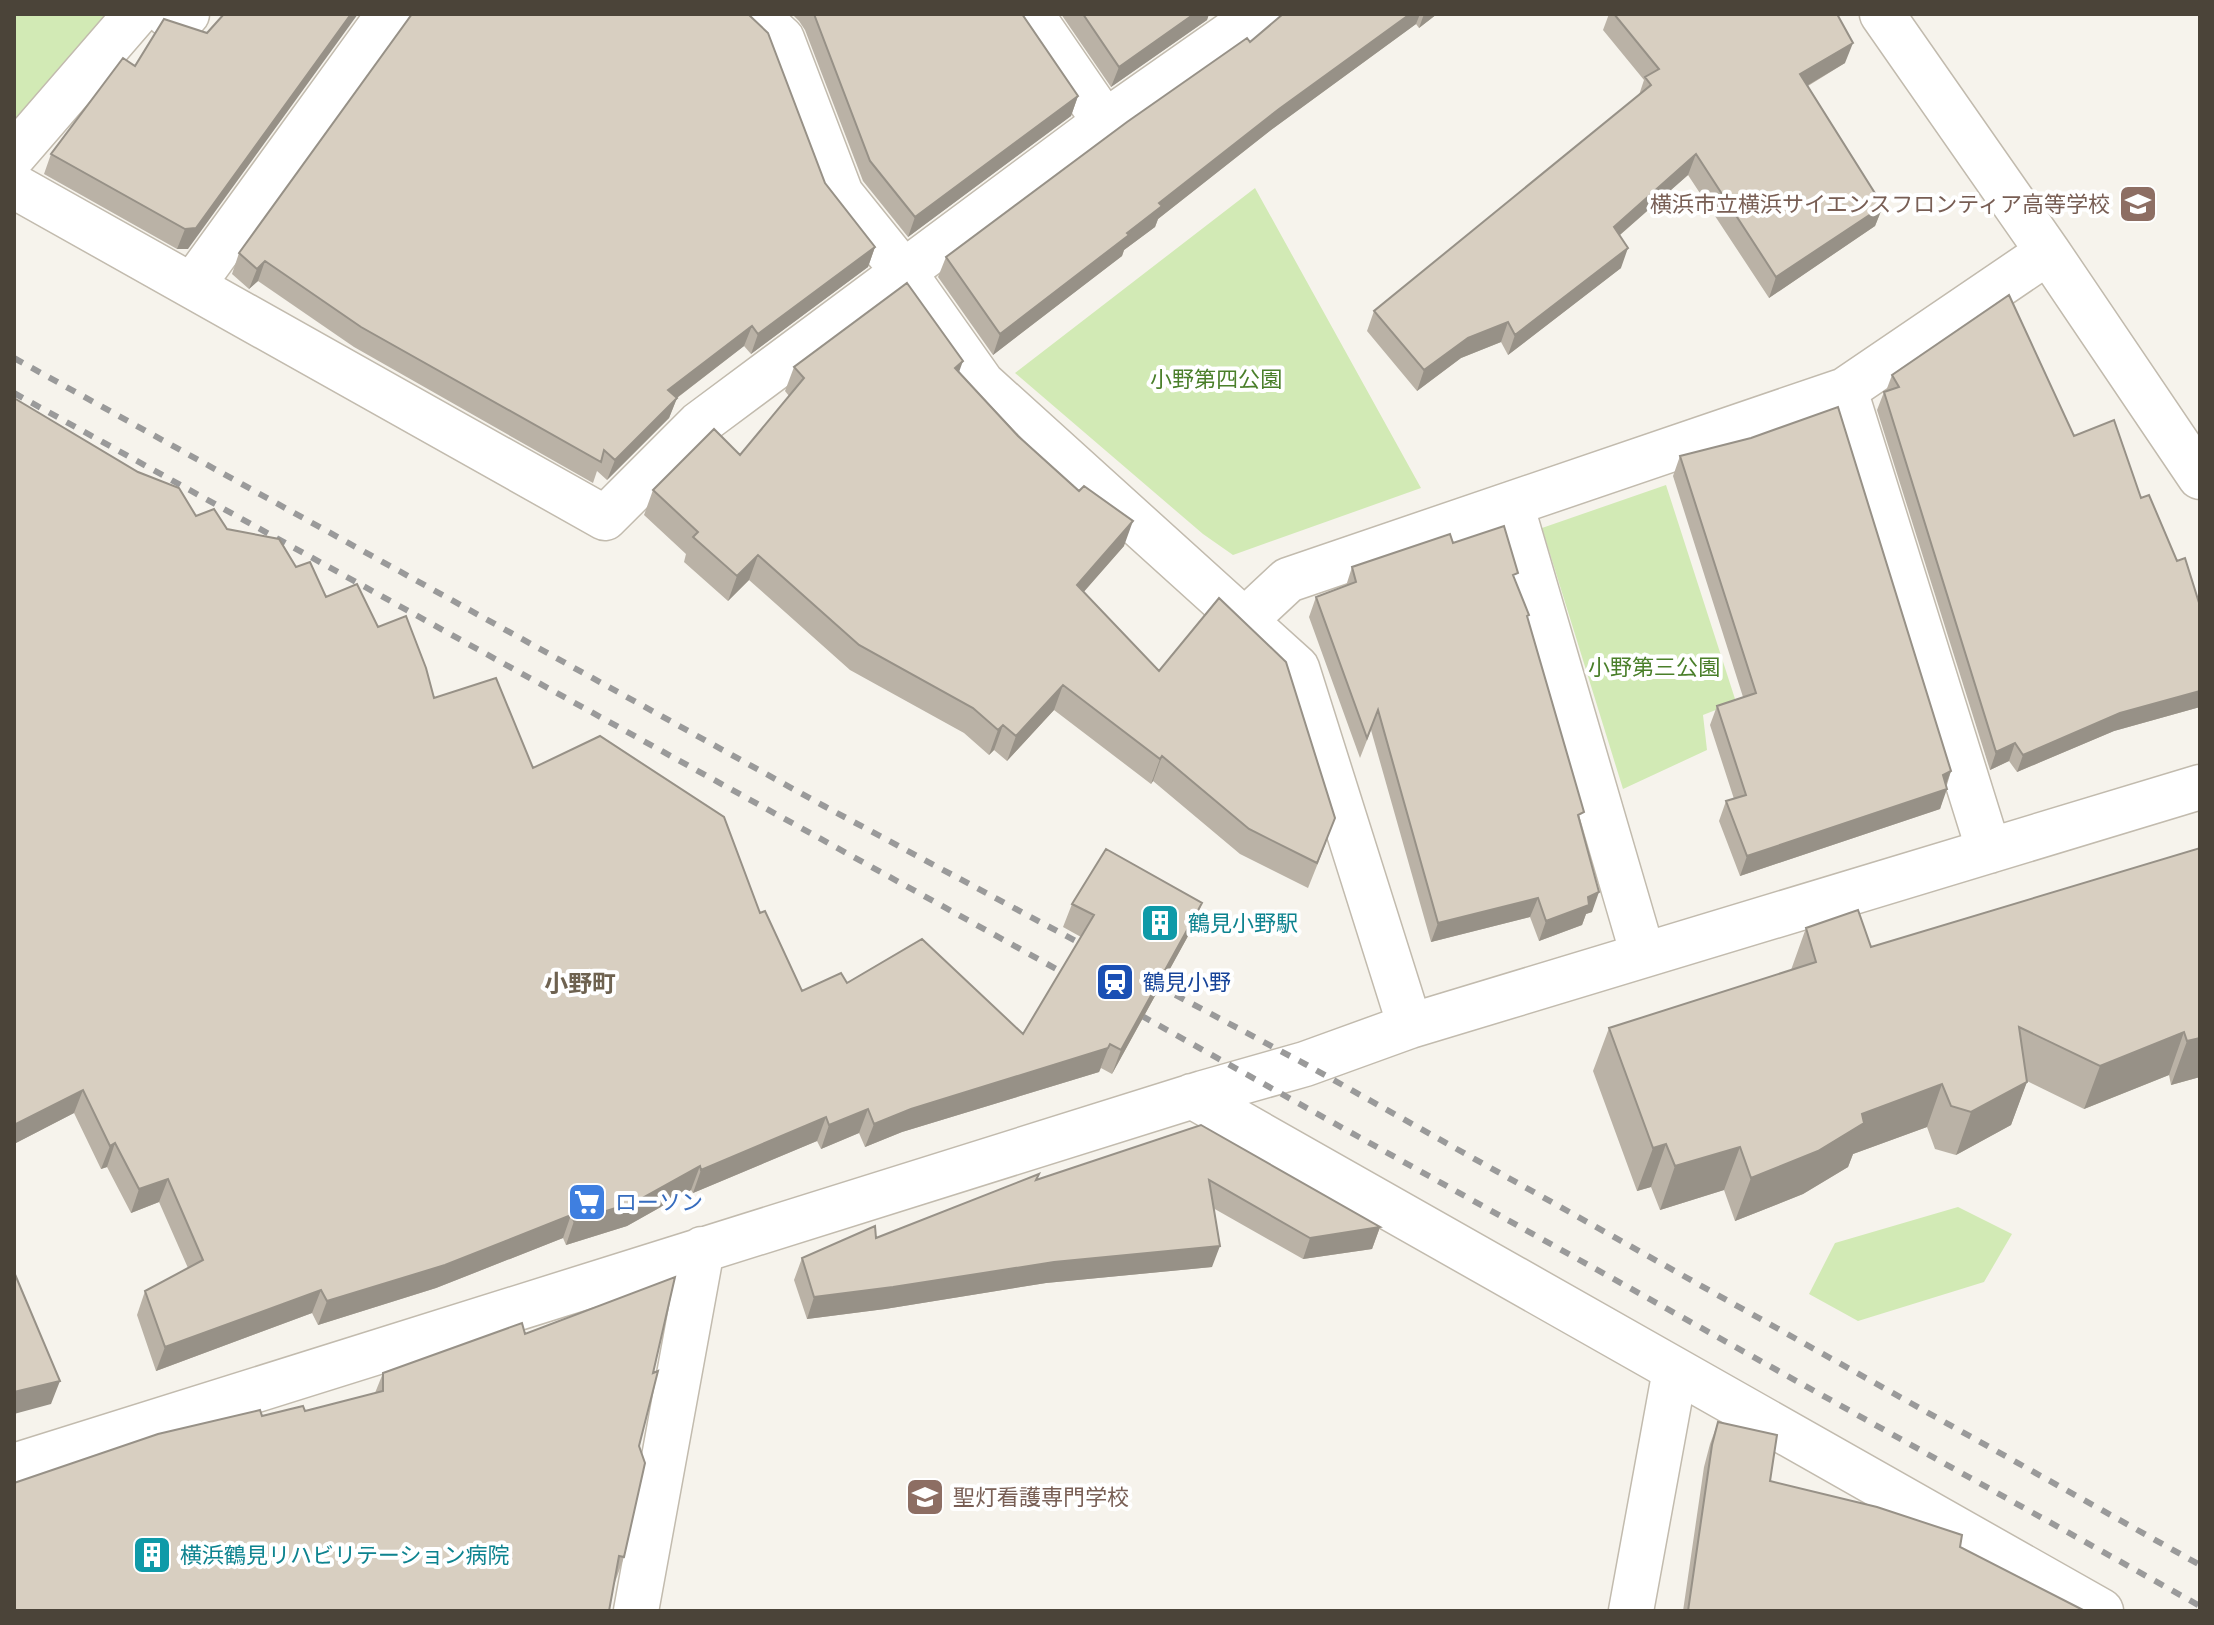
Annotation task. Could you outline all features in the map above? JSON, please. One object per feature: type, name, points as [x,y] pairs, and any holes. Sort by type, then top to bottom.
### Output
[{"type":"street","points":[[14,155],[136,14]]},
{"type":"street","points":[[167,14],[183,18],[187,14]]},
{"type":"street","points":[[192,286],[389,14]]},
{"type":"street","points":[[1031,14],[1105,122]]},
{"type":"street","points":[[14,186],[605,518],[699,424],[1105,122],[1259,14]]},
{"type":"street","points":[[1882,14],[2200,477]]},
{"type":"street","points":[[781,22],[841,194],[903,271],[982,383],[1297,668],[1410,1026]]},
{"type":"street","points":[[1244,621],[1288,580],[1845,390],[2048,252]]},
{"type":"street","points":[[1845,390],[1989,851]]},
{"type":"street","points":[[1511,504],[1643,955]]},
{"type":"street","points":[[14,1466],[1192,1096],[1305,1064],[1410,1026],[2200,787]]},
{"type":"street","points":[[1192,1096],[2101,1611]]},
{"type":"street","points":[[636,1611],[702,1249]]},
{"type":"street","points":[[1631,1611],[1675,1370]]},
{"type":"green space","points":[[14,14],[119,14],[14,135]]},
{"type":"green space","name":"小野第四公園","points":[[1255,188],[1421,488],[1233,555],[1203,534],[1015,373]]},
{"type":"green space","name":"小野第三公園","points":[[1666,485],[1736,702],[1703,715],[1707,750],[1623,789],[1542,528]]},
{"type":"green space","points":[[1958,1207],[2012,1234],[1984,1282],[1858,1321],[1809,1294],[1835,1243]]},
{"type":"building","points":[[224,14],[351,14],[196,228],[185,229],[51,154],[123,58],[135,66],[164,19],[207,33]]},
{"type":"building","points":[[412,14],[748,14],[768,33],[825,183],[875,247],[758,334],[752,326],[668,390],[677,398],[615,460],[604,450],[601,462],[361,327],[265,261],[257,269],[239,253]]},
{"type":"building","points":[[814,14],[1022,14],[1078,96],[915,217],[870,161]]},
{"type":"building","points":[[1083,14],[1194,14],[1119,67]]},
{"type":"building","points":[[1283,14],[1410,14],[1279,109],[1159,203],[1162,206],[1127,233],[1129,235],[1000,334],[946,257],[1127,122],[1247,38],[1250,42]]},
{"type":"building","points":[[1614,14],[1837,14],[1853,43],[1800,74],[1883,206],[1776,277],[1696,154],[1614,227],[1628,248],[1515,335],[1508,322],[1468,338],[1424,370],[1374,311],[1651,85],[1645,77],[1659,69]]},
{"type":"building","points":[[907,283],[963,361],[955,368],[1018,436],[1079,491],[1084,486],[1133,521],[1077,585],[1159,671],[1219,598],[1286,662],[1335,818],[1317,863],[1249,829],[1162,756],[1160,759],[1063,685],[1016,736],[1003,725],[998,730],[973,708],[859,645],[758,555],[737,576],[693,537],[698,532],[653,490],[714,429],[740,455],[804,378],[794,367]]},
{"type":"building","points":[[2009,295],[2074,436],[2114,420],[2141,498],[2149,495],[2177,561],[2185,558],[2200,606],[2200,691],[2120,713],[2023,755],[2015,743],[1996,752],[1884,392],[1899,387],[1892,375]]},
{"type":"building","points":[[14,398],[138,472],[179,488],[196,516],[214,509],[227,529],[279,539],[296,567],[310,562],[326,597],[357,584],[378,627],[406,616],[434,698],[496,678],[533,768],[600,736],[724,817],[760,913],[765,911],[802,991],[841,973],[847,983],[922,939],[1023,1034],[1094,915],[1072,904],[1106,849],[1202,903],[1121,1050],[1110,1044],[1108,1048],[911,1109],[874,1124],[868,1109],[829,1125],[826,1117],[701,1170],[700,1166],[635,1202],[574,1221],[571,1215],[445,1265],[327,1301],[321,1290],[165,1347],[145,1291],[203,1260],[168,1179],[139,1189],[115,1143],[110,1146],[83,1090],[14,1125]]},
{"type":"building","points":[[1838,407],[1951,771],[1943,775],[1947,789],[1747,856],[1726,801],[1746,795],[1717,706],[1756,693],[1680,456],[1751,438]]},
{"type":"building","points":[[1504,526],[1518,573],[1513,575],[1529,615],[1584,812],[1578,815],[1599,892],[1588,897],[1589,905],[1546,921],[1538,898],[1438,923],[1378,710],[1367,738],[1316,597],[1356,582],[1352,567],[1450,534],[1453,543]]},
{"type":"building","points":[[2200,848],[2200,1038],[2187,1041],[2184,1032],[2100,1066],[2019,1027],[2027,1082],[1971,1112],[1951,1106],[1942,1084],[1862,1114],[1864,1123],[1818,1151],[1751,1178],[1740,1147],[1675,1166],[1666,1144],[1653,1148],[1609,1028],[1816,962],[1806,928],[1858,910],[1871,947]]},
{"type":"building","points":[[1201,1125],[1380,1227],[1310,1238],[1209,1180],[1220,1246],[1054,1262],[814,1297],[802,1258],[875,1226],[876,1238],[1039,1174],[1036,1180]]},
{"type":"building","points":[[14,1272],[60,1381],[14,1392]]},
{"type":"building","points":[[675,1277],[653,1373],[658,1371],[639,1446],[645,1463],[624,1557],[619,1556],[609,1611],[14,1611],[14,1483],[158,1434],[260,1410],[262,1416],[303,1406],[305,1411],[383,1391],[383,1373],[522,1323],[525,1334]]},
{"type":"building","points":[[1718,1422],[1777,1435],[1770,1481],[1877,1507],[1962,1535],[1960,1547],[2085,1611],[1688,1611]]},
{"type":"railway","points":[[14,358],[824,806],[1098,953]]},
{"type":"railway","points":[[14,393],[1078,981]]},
{"type":"railway","points":[[1140,976],[1305,1064],[2200,1565]]},
{"type":"railway","points":[[1124,1006],[2200,1606]]},
{"type":"place","name":"横浜市立横浜サイエンスフロンティア高等学校","points":[[2138,204]]},
{"type":"place","name":"鶴見小野駅","points":[[1160,923]]},
{"type":"place","name":"鶴見小野","points":[[1115,982]]},
{"type":"place","name":"ローソン","points":[[587,1202]]},
{"type":"place","name":"聖灯看護専門学校","points":[[925,1497]]},
{"type":"place","name":"横浜鶴見リハビリテーション病院","points":[[152,1555]]},
{"type":"district","name":"小野町","points":[[580,984]]}]
